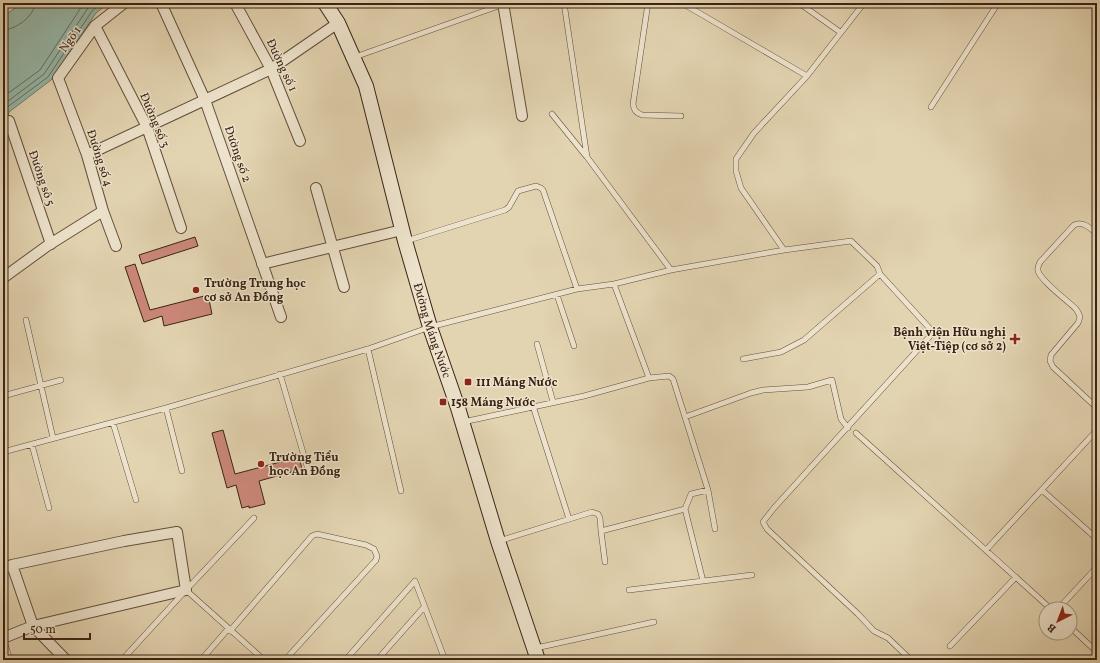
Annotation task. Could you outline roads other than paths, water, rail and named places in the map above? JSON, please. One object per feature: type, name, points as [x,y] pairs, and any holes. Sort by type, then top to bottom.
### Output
[{"type":"main road","name":"Đường Máng Nước","points":[[325,3],[338,23],[366,86],[403,236],[430,327],[462,422],[498,541],[536,654]]},
{"type":"street","name":"Ngõ 1","points":[[58,78],[95,26],[124,3]]},
{"type":"street","name":"Đường số 2","points":[[161,3],[205,100],[281,317]]},
{"type":"street","name":"Đường số 1","points":[[235,3],[271,69],[300,141]]},
{"type":"street","points":[[505,3],[522,116]]},
{"type":"street","points":[[87,155],[271,69],[338,23]]},
{"type":"street","name":"Đường số 3","points":[[95,26],[147,127],[181,228]]},
{"type":"street","name":"Đường số 4","points":[[58,78],[87,155],[116,246]]},
{"type":"street","name":"Đường sô 5","points":[[9,122],[51,244]]},
{"type":"street","points":[[316,188],[344,287]]},
{"type":"street","points":[[3,278],[51,244],[104,211]]},
{"type":"street","points":[[262,264],[333,247],[403,236]]},
{"type":"street","points":[[3,638],[32,626],[186,590],[176,532],[124,541],[8,566],[32,626],[66,660]]},
{"type":"lane","points":[[354,58],[505,3]]},
{"type":"lane","points":[[564,3],[587,157]]},
{"type":"lane","points":[[648,3],[633,104],[634,109],[636,113],[642,115],[680,116]]},
{"type":"lane","points":[[682,3],[807,76]]},
{"type":"lane","points":[[799,3],[840,32]]},
{"type":"lane","points":[[784,250],[741,188],[736,171],[736,159],[754,133],[807,76],[864,3]]},
{"type":"lane","points":[[931,107],[998,3]]},
{"type":"lane","points":[[552,114],[587,157],[671,270]]},
{"type":"lane","points":[[403,236],[505,210],[509,207],[518,191],[538,186],[543,190],[577,289]]},
{"type":"lane","points":[[1097,211],[1095,214],[1097,220]]},
{"type":"lane","points":[[1097,234],[1084,224],[1079,223],[1074,225],[1038,266],[1038,272],[1043,279],[1076,309],[1081,318],[1078,324],[1051,355],[1050,362],[1053,367],[1097,407]]},
{"type":"lane","points":[[3,452],[114,423],[368,349],[430,327],[577,289],[614,284],[671,270],[784,250],[851,241],[877,266],[880,274],[932,331],[932,335],[774,508],[763,522],[767,529],[841,597],[874,631],[888,638],[911,660]]},
{"type":"lane","points":[[743,358],[781,352],[793,347],[817,330],[880,274]]},
{"type":"lane","points":[[614,284],[649,378]]},
{"type":"lane","points":[[557,295],[574,346]]},
{"type":"lane","points":[[26,320],[53,438]]},
{"type":"lane","points":[[537,344],[553,402]]},
{"type":"lane","points":[[368,349],[401,491]]},
{"type":"lane","points":[[280,374],[309,473]]},
{"type":"lane","points":[[462,422],[584,396],[649,378],[669,376],[673,379],[708,490],[715,529]]},
{"type":"lane","points":[[3,396],[61,380]]},
{"type":"lane","points":[[685,417],[751,393],[763,390],[808,387],[832,380],[841,419],[848,428]]},
{"type":"lane","points":[[533,406],[569,520]]},
{"type":"lane","points":[[166,408],[182,471]]},
{"type":"lane","points":[[114,423],[136,500]]},
{"type":"lane","points":[[986,550],[1097,430]]},
{"type":"lane","points":[[856,433],[1042,601]]},
{"type":"lane","points":[[32,445],[49,508]]},
{"type":"lane","points":[[702,581],[685,509],[691,494],[708,490]]},
{"type":"lane","points":[[1042,490],[1097,539]]},
{"type":"lane","points":[[601,531],[685,509]]},
{"type":"lane","points":[[498,541],[595,512],[600,518],[605,562]]},
{"type":"lane","points":[[122,660],[254,518]]},
{"type":"lane","points":[[201,660],[312,536],[317,534],[366,545],[374,550],[377,556],[376,560],[285,660]]},
{"type":"lane","points":[[1065,601],[1097,567]]},
{"type":"lane","points":[[629,590],[752,575]]},
{"type":"lane","points":[[950,646],[1016,577]]},
{"type":"lane","points":[[349,656],[415,581],[445,660]]},
{"type":"lane","points":[[186,590],[264,660]]},
{"type":"lane","points":[[377,660],[424,607]]},
{"type":"lane","points":[[536,654],[654,622]]},
{"type":"lane","points":[[1078,634],[1097,652]]},
{"type":"lane","points":[[3,638],[10,660]]},
{"type":"water","points":[[23,3],[109,3],[96,13],[51,80],[9,112],[3,136],[3,16]]},
{"type":"place","name":"Trường Trung học cơ sở An Đồng","points":[[196,290]]},
{"type":"place","name":"Bệnh viện Hữu nghị Việt-Tiệp (cơ sở 2)","points":[[1015,339]]},
{"type":"place","name":"111 Máng Nước","points":[[468,382]]},
{"type":"place","name":"158 Máng Nước","points":[[443,402]]},
{"type":"place","name":"Trường Tiểu học An Đồng","points":[[261,464]]}]
